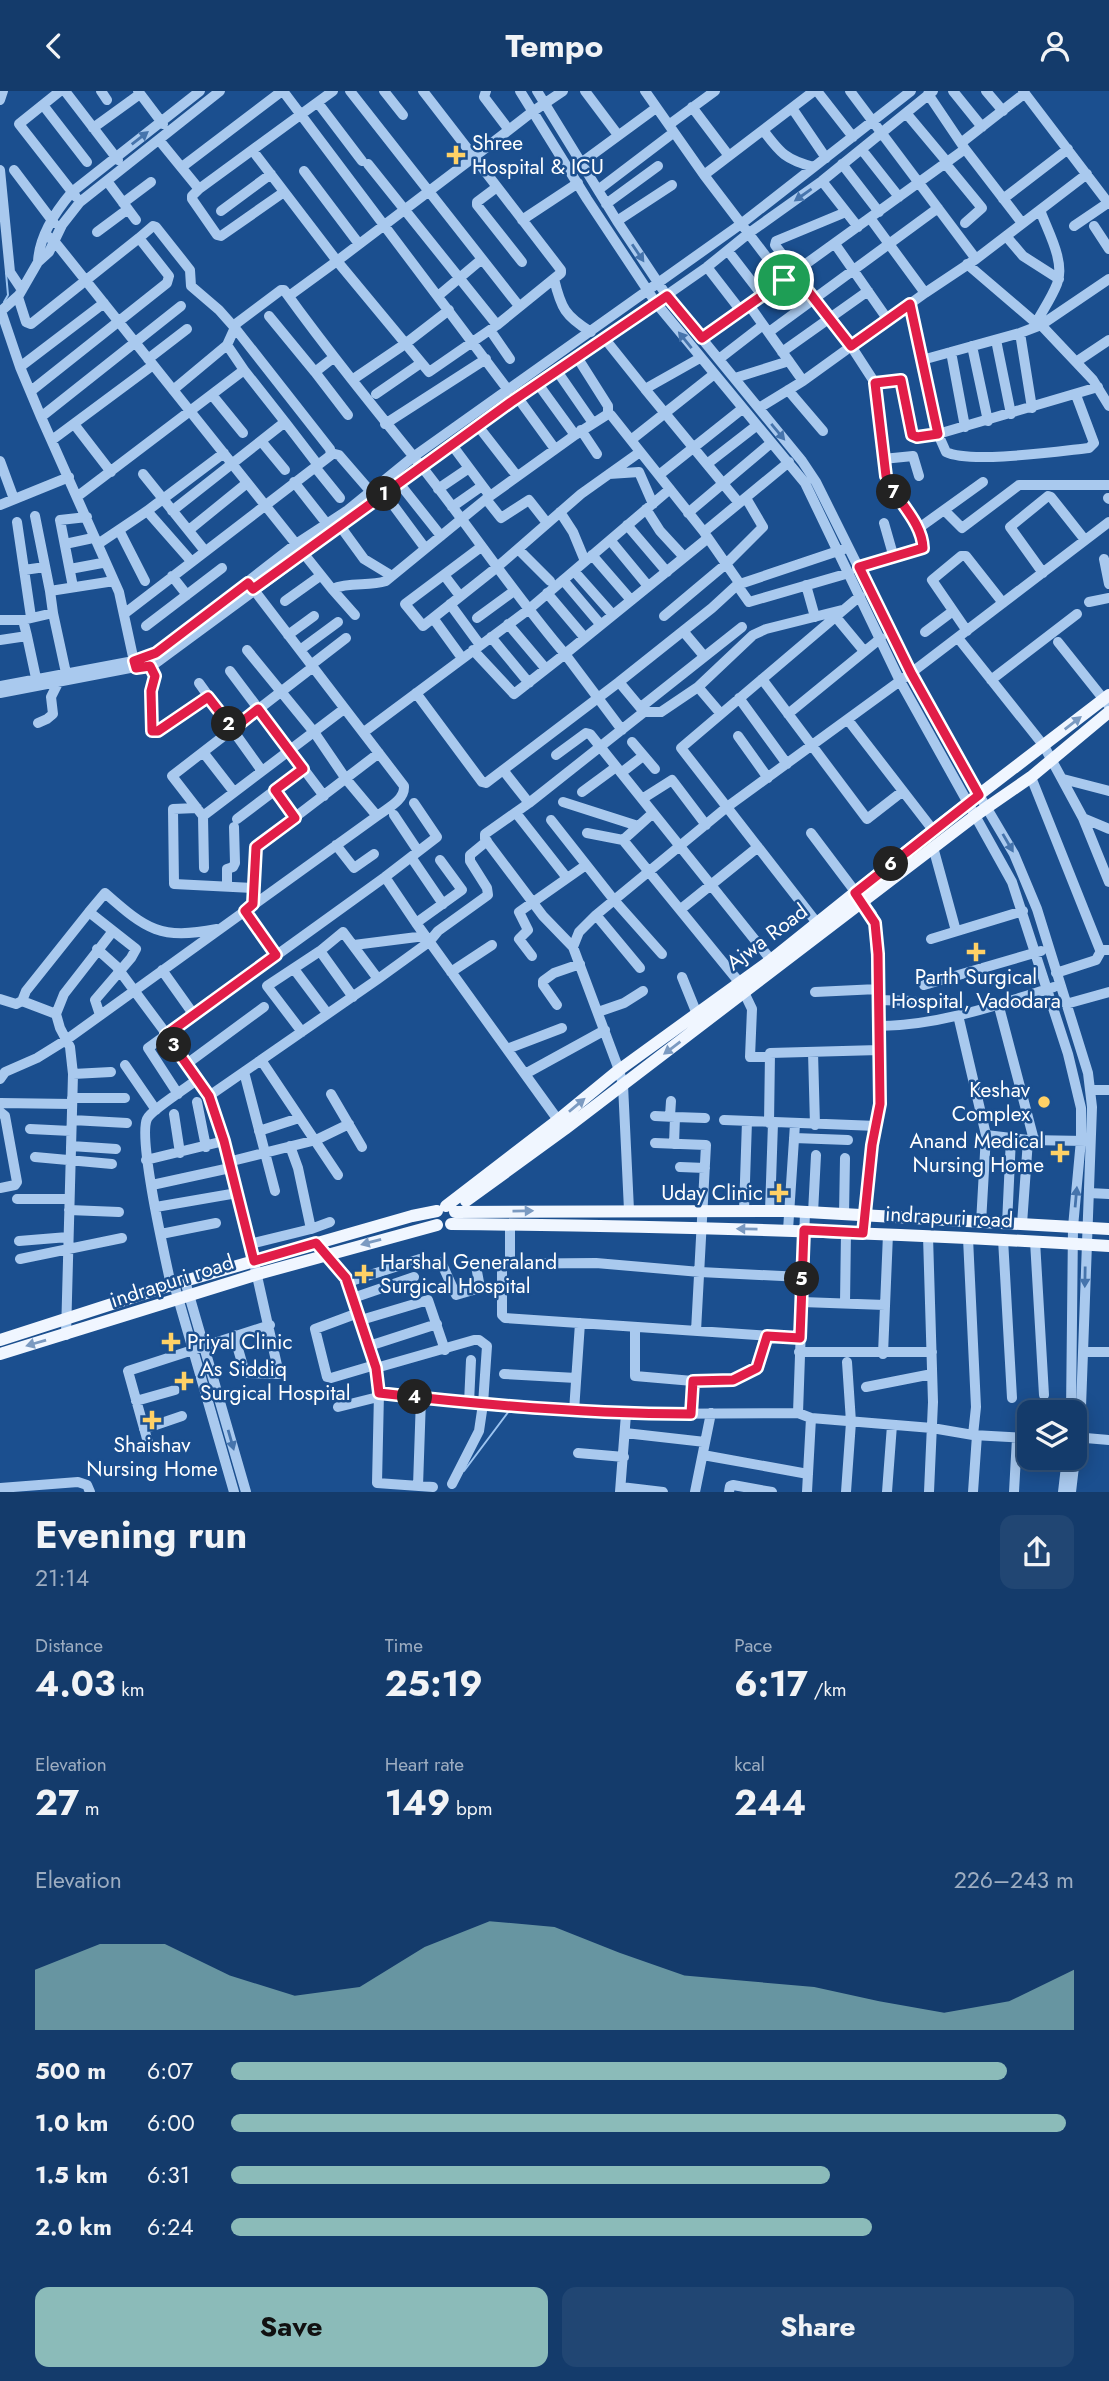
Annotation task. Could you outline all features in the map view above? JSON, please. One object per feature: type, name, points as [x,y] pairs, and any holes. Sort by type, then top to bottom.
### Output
[{"type":"main road","name":"Ajwa Road","points":[[742,987],[817,923],[859,898],[933,830],[1107,700]]},
{"type":"main road","name":"Ajwa Road","points":[[447,1215],[619,1070],[699,1019],[859,898],[1031,777],[1109,712]]},
{"type":"main road","name":"Ajwa Road","points":[[447,1215],[623,1085],[699,1019]]},
{"type":"main road","name":"indrapuri road","points":[[0,1354],[184,1297],[316,1243],[412,1216],[629,1210],[789,1211],[1109,1229]]},
{"type":"main road","name":"indrapuri road","points":[[0,1340],[177,1283],[327,1254],[447,1215],[510,1224],[804,1230],[1109,1246]]},
{"type":"street","points":[[0,100],[3,91]]},
{"type":"street","points":[[80,202],[19,123],[63,91],[124,167]]},
{"type":"street","points":[[100,91],[107,100]]},
{"type":"street","points":[[38,262],[39,247],[45,234],[56,212],[72,193],[200,91]]},
{"type":"street","points":[[135,664],[114,581],[20,367],[2,311],[19,295],[38,262],[49,252],[60,230],[80,202],[169,131],[208,95],[220,91]]},
{"type":"street","points":[[182,167],[283,91],[508,390]]},
{"type":"street","points":[[284,192],[219,236],[192,199],[199,189],[333,91]]},
{"type":"street","points":[[350,91],[519,306]]},
{"type":"street","points":[[384,91],[402,115]]},
{"type":"street","points":[[254,151],[337,261],[430,371],[474,343],[561,270],[423,91]]},
{"type":"street","points":[[486,91],[484,97],[509,130]]},
{"type":"street","points":[[520,91],[648,292],[713,375],[789,463],[812,495],[900,681],[973,799],[1014,854],[1037,909],[1091,1090],[1089,1193],[1080,1228]]},
{"type":"street","points":[[537,91],[606,204],[667,296],[809,470],[973,799]]},
{"type":"street","points":[[289,296],[532,111],[563,91]]},
{"type":"street","points":[[585,91],[618,135]]},
{"type":"street","points":[[645,91],[704,175],[784,280]]},
{"type":"street","points":[[704,175],[815,91],[853,137]]},
{"type":"street","points":[[850,91],[937,208],[972,262],[1076,362],[1098,387],[1109,406]]},
{"type":"street","points":[[135,664],[150,666],[413,457],[713,245],[912,91]]},
{"type":"street","points":[[953,91],[982,127]]},
{"type":"street","points":[[986,91],[1003,111]]},
{"type":"street","points":[[93,128],[139,92],[169,131]]},
{"type":"street","points":[[598,190],[711,92]]},
{"type":"street","points":[[702,338],[946,162],[1024,92],[1109,203],[1074,226]]},
{"type":"street","points":[[300,548],[340,526],[517,398],[667,296],[822,181],[930,93],[963,146],[1022,223]]},
{"type":"street","points":[[318,103],[460,279],[494,327],[510,359]]},
{"type":"street","points":[[43,105],[87,162]]},
{"type":"street","points":[[692,107],[729,156]]},
{"type":"street","points":[[581,163],[656,108]]},
{"type":"street","points":[[792,108],[827,158]]},
{"type":"street","points":[[906,113],[982,208],[965,223]]},
{"type":"street","points":[[763,130],[783,155],[814,167]]},
{"type":"street","points":[[159,139],[199,189]]},
{"type":"street","points":[[1003,199],[1068,149]]},
{"type":"street","points":[[862,150],[899,197]]},
{"type":"street","points":[[842,164],[889,244],[925,293]]},
{"type":"street","points":[[606,204],[658,166]]},
{"type":"street","points":[[0,170],[10,272],[29,325],[87,282],[153,226],[190,270],[191,286]]},
{"type":"street","points":[[14,170],[60,230]]},
{"type":"street","points":[[304,171],[359,244]]},
{"type":"street","points":[[221,211],[271,174]]},
{"type":"street","points":[[759,408],[803,381],[972,262],[1087,174]]},
{"type":"street","points":[[107,181],[135,220]]},
{"type":"street","points":[[822,181],[858,227]]},
{"type":"street","points":[[97,232],[151,182]]},
{"type":"street","points":[[522,220],[578,183]]},
{"type":"street","points":[[617,221],[672,185]]},
{"type":"street","points":[[497,187],[477,202],[477,205],[522,262]]},
{"type":"street","points":[[719,359],[814,298],[937,208]]},
{"type":"street","points":[[1038,324],[1059,279],[1056,255],[1040,210]]},
{"type":"street","points":[[846,212],[776,241],[775,245],[851,346],[875,383],[883,459],[891,487],[919,528],[923,548],[859,567]]},
{"type":"street","points":[[1094,226],[1109,249]]},
{"type":"street","points":[[45,234],[55,242],[224,453],[263,506],[355,615]]},
{"type":"street","points":[[1006,236],[1023,255],[1059,279]]},
{"type":"street","points":[[31,391],[167,283],[167,274],[139,238]]},
{"type":"street","points":[[835,244],[888,320]]},
{"type":"street","points":[[713,245],[725,253],[762,296]]},
{"type":"street","points":[[438,296],[482,259]]},
{"type":"street","points":[[707,267],[766,329],[803,381]]},
{"type":"street","points":[[554,278],[559,301],[566,313],[591,332]]},
{"type":"street","points":[[922,360],[1020,334],[1109,279]]},
{"type":"street","points":[[167,283],[191,286],[235,328],[331,453],[339,455],[371,492]]},
{"type":"street","points":[[173,390],[227,345],[237,323],[284,290],[332,358],[421,467],[513,591],[622,730]]},
{"type":"street","points":[[736,378],[786,356],[829,318],[868,291]]},
{"type":"street","points":[[20,367],[104,303]]},
{"type":"street","points":[[910,304],[938,434],[946,453],[982,457],[1090,448],[1094,443],[1076,395]]},
{"type":"street","points":[[41,417],[181,306]]},
{"type":"street","points":[[352,380],[449,310]]},
{"type":"street","points":[[269,316],[348,415]]},
{"type":"street","points":[[52,440],[187,330]]},
{"type":"street","points":[[1020,334],[1032,408]]},
{"type":"street","points":[[605,339],[694,449],[724,484],[743,501],[763,527],[726,564],[664,616]]},
{"type":"street","points":[[996,340],[1011,414]]},
{"type":"street","points":[[1076,362],[1109,341]]},
{"type":"street","points":[[227,345],[340,498]]},
{"type":"street","points":[[972,346],[988,421]]},
{"type":"street","points":[[951,352],[965,427]]},
{"type":"street","points":[[578,357],[608,406],[608,414]]},
{"type":"street","points":[[315,372],[332,358]]},
{"type":"street","points":[[645,389],[700,358]]},
{"type":"street","points":[[385,424],[486,359]]},
{"type":"street","points":[[376,394],[421,363]]},
{"type":"street","points":[[78,496],[244,370]]},
{"type":"street","points":[[557,371],[593,422]]},
{"type":"street","points":[[631,440],[713,375]]},
{"type":"street","points":[[875,383],[901,380],[912,435],[917,437],[988,421],[1098,387]]},
{"type":"street","points":[[538,384],[597,454]]},
{"type":"street","points":[[788,390],[823,431]]},
{"type":"street","points":[[212,394],[243,432]]},
{"type":"street","points":[[517,398],[555,449]]},
{"type":"street","points":[[659,475],[742,409]]},
{"type":"street","points":[[332,589],[352,583],[381,583],[488,498],[578,432],[608,414]]},
{"type":"street","points":[[608,414],[706,535],[749,602],[849,573]]},
{"type":"street","points":[[172,511],[285,422]]},
{"type":"street","points":[[74,423],[111,472]]},
{"type":"street","points":[[707,464],[756,425]]},
{"type":"street","points":[[478,426],[517,477]]},
{"type":"street","points":[[261,442],[285,470]]},
{"type":"street","points":[[688,513],[771,443]]},
{"type":"street","points":[[452,445],[501,518],[529,500],[547,523]]},
{"type":"street","points":[[481,547],[405,604],[423,626],[496,568],[560,512],[640,452]]},
{"type":"street","points":[[65,544],[95,541],[119,530],[224,453]]},
{"type":"street","points":[[124,614],[331,453]]},
{"type":"street","points":[[883,459],[913,456],[919,476]]},
{"type":"street","points":[[0,461],[14,499]]},
{"type":"street","points":[[450,604],[477,647],[512,694],[517,693],[667,572],[743,501],[789,463]]},
{"type":"street","points":[[438,489],[469,468]]},
{"type":"street","points":[[608,474],[639,472],[660,531],[684,557]]},
{"type":"street","points":[[143,474],[205,551]]},
{"type":"street","points":[[0,505],[69,477]]},
{"type":"street","points":[[294,482],[327,524]]},
{"type":"street","points":[[919,528],[983,482]]},
{"type":"street","points":[[188,530],[247,483]]},
{"type":"street","points":[[399,483],[441,536]]},
{"type":"street","points":[[944,510],[962,528],[1022,484],[1109,485]]},
{"type":"street","points":[[452,507],[482,486]]},
{"type":"street","points":[[363,732],[528,610],[670,489]]},
{"type":"street","points":[[385,494],[425,548]]},
{"type":"street","points":[[1043,573],[1010,527],[1048,496],[1085,540]]},
{"type":"street","points":[[148,511],[191,561]]},
{"type":"street","points":[[560,512],[589,558],[631,600]]},
{"type":"street","points":[[35,516],[63,677],[51,697],[53,714],[38,723]]},
{"type":"street","points":[[73,587],[60,519],[87,517]]},
{"type":"street","points":[[17,522],[24,570],[27,636],[36,678]]},
{"type":"street","points":[[573,947],[579,932],[596,915],[727,807],[911,673],[1109,522]]},
{"type":"street","points":[[884,523],[894,558]]},
{"type":"street","points":[[627,525],[667,572]]},
{"type":"street","points":[[340,526],[364,559],[392,576]]},
{"type":"street","points":[[119,530],[145,581]]},
{"type":"street","points":[[610,540],[648,586]]},
{"type":"street","points":[[416,693],[482,782],[486,783],[619,682],[739,584],[849,547]]},
{"type":"street","points":[[518,549],[550,581]]},
{"type":"street","points":[[1003,603],[964,555],[932,580],[953,611],[962,634],[991,680],[1044,746],[1083,818],[1106,868],[1109,883]]},
{"type":"street","points":[[1104,559],[1109,584]]},
{"type":"street","points":[[70,569],[102,563]]},
{"type":"street","points":[[24,570],[45,567]]},
{"type":"street","points":[[146,626],[222,568]]},
{"type":"street","points":[[574,571],[613,615]]},
{"type":"street","points":[[444,575],[460,596]]},
{"type":"street","points":[[172,576],[187,595]]},
{"type":"street","points":[[285,601],[320,576]]},
{"type":"street","points":[[563,580],[601,625]]},
{"type":"street","points":[[50,591],[114,581]]},
{"type":"street","points":[[806,585],[815,617]]},
{"type":"street","points":[[0,1079],[5,1072],[37,1058],[66,1040],[400,799],[404,789],[379,753],[251,586]]},
{"type":"street","points":[[5,688],[135,664],[156,653],[251,586]]},
{"type":"street","points":[[477,618],[513,591]]},
{"type":"street","points":[[547,593],[585,638]]},
{"type":"street","points":[[817,923],[681,748],[860,596]]},
{"type":"street","points":[[1089,602],[1109,598]]},
{"type":"street","points":[[925,632],[953,611]]},
{"type":"street","points":[[619,682],[643,709],[661,712],[698,687],[753,635],[766,629],[839,613]]},
{"type":"street","points":[[839,613],[864,651]]},
{"type":"street","points":[[0,620],[53,614]]},
{"type":"street","points":[[991,680],[1077,614]]},
{"type":"street","points":[[288,635],[314,616]]},
{"type":"street","points":[[433,618],[462,658]]},
{"type":"street","points":[[300,650],[338,622]]},
{"type":"street","points":[[508,624],[546,669]]},
{"type":"street","points":[[629,1210],[623,1085],[580,964],[573,947],[533,902],[487,841],[485,834],[600,748],[704,656],[742,627]]},
{"type":"street","points":[[683,631],[704,656]]},
{"type":"street","points":[[0,641],[27,636]]},
{"type":"street","points":[[491,637],[529,683]]},
{"type":"street","points":[[204,868],[200,812],[172,776],[346,638]]},
{"type":"street","points":[[788,714],[881,638]]},
{"type":"street","points":[[1058,642],[1107,700]]},
{"type":"street","points":[[247,650],[314,732],[346,779],[377,816]]},
{"type":"street","points":[[150,666],[155,678],[151,691],[152,731],[158,731],[208,697]]},
{"type":"street","points":[[230,671],[324,796]]},
{"type":"street","points":[[5,688],[36,678],[63,677]]},
{"type":"street","points":[[762,679],[867,819],[903,791]]},
{"type":"street","points":[[199,683],[262,771]]},
{"type":"street","points":[[698,687],[721,714]]},
{"type":"street","points":[[739,698],[787,764]]},
{"type":"street","points":[[254,888],[174,884],[173,809],[200,812],[234,792],[344,709]]},
{"type":"street","points":[[848,720],[933,830]]},
{"type":"street","points":[[556,755],[586,733],[590,734],[771,960]]},
{"type":"street","points":[[738,736],[768,778]]},
{"type":"street","points":[[632,742],[655,769]]},
{"type":"street","points":[[203,752],[234,792]]},
{"type":"street","points":[[276,955],[249,907],[254,888],[256,847],[379,753]]},
{"type":"street","points":[[582,792],[643,756]]},
{"type":"street","points":[[227,886],[227,869],[235,863],[236,823],[303,769]]},
{"type":"street","points":[[503,770],[529,803]]},
{"type":"street","points":[[1031,777],[1105,951],[1096,960],[1056,973]]},
{"type":"street","points":[[1063,779],[1106,788]]},
{"type":"street","points":[[642,799],[672,780],[706,825]]},
{"type":"street","points":[[275,790],[295,818]]},
{"type":"street","points":[[563,802],[638,826]]},
{"type":"street","points":[[178,1094],[148,1051],[149,1047],[385,877],[438,835],[414,803]]},
{"type":"street","points":[[981,811],[1023,911],[1080,1096],[1080,1228],[1072,1400]]},
{"type":"street","points":[[516,813],[567,878]]},
{"type":"street","points":[[624,840],[653,813]]},
{"type":"street","points":[[394,815],[443,904]]},
{"type":"street","points":[[1083,818],[1109,829]]},
{"type":"street","points":[[551,820],[614,900],[662,954]]},
{"type":"street","points":[[587,833],[624,840],[742,987],[750,1003],[753,1019],[750,1057],[769,1057],[772,1053],[879,1050]]},
{"type":"street","points":[[811,833],[875,923],[880,1104],[872,1145],[863,1233]]},
{"type":"street","points":[[209,1096],[378,979],[488,895],[488,888],[470,861],[470,855],[487,841]]},
{"type":"street","points":[[336,845],[354,868],[374,854]]},
{"type":"street","points":[[681,909],[758,847]]},
{"type":"street","points":[[933,847],[956,932]]},
{"type":"street","points":[[416,923],[462,890],[440,859]]},
{"type":"street","points":[[532,956],[519,939],[528,930],[519,914],[586,865]]},
{"type":"street","points":[[385,877],[558,1120]]},
{"type":"street","points":[[0,999],[16,1004],[22,1001],[26,991],[105,893],[139,922],[153,929],[185,935],[220,928]]},
{"type":"street","points":[[931,939],[1023,911]]},
{"type":"street","points":[[89,912],[136,949],[95,1000],[100,1015]]},
{"type":"street","points":[[596,915],[640,968]]},
{"type":"street","points":[[66,1335],[73,1074],[71,1053],[56,1014],[64,994],[113,931]]},
{"type":"street","points":[[302,1032],[267,986],[320,951],[343,932],[378,979]]},
{"type":"street","points":[[354,946],[427,939]]},
{"type":"street","points":[[451,972],[492,945]]},
{"type":"street","points":[[97,949],[119,971],[188,1063],[209,1096],[224,1141],[270,1325],[279,1373],[244,1373],[234,1335]]},
{"type":"street","points":[[924,985],[1049,949]]},
{"type":"street","points":[[320,951],[353,996]]},
{"type":"street","points":[[557,1005],[542,985],[543,981],[554,973],[580,964]]},
{"type":"street","points":[[294,969],[327,1013]]},
{"type":"street","points":[[162,970],[194,1015]]},
{"type":"street","points":[[682,977],[699,1019]]},
{"type":"street","points":[[878,1026],[909,1026],[958,1015],[1060,985]]},
{"type":"street","points":[[598,1012],[624,1003],[643,991]]},
{"type":"street","points":[[815,992],[878,995],[913,1001]]},
{"type":"street","points":[[1066,1004],[1109,992]]},
{"type":"street","points":[[22,1001],[56,1014]]},
{"type":"street","points":[[998,1003],[1031,1140],[1022,1224]]},
{"type":"street","points":[[188,1063],[264,1007]]},
{"type":"street","points":[[958,1015],[986,1135],[981,1223]]},
{"type":"street","points":[[507,1049],[562,1028]]},
{"type":"street","points":[[525,1075],[605,1030]]},
{"type":"street","points":[[1068,1054],[1079,1050]]},
{"type":"street","points":[[813,1052],[815,1125]]},
{"type":"street","points":[[769,1057],[770,1211]]},
{"type":"street","points":[[261,1060],[338,1175]]},
{"type":"street","points":[[125,1065],[156,1110]]},
{"type":"street","points":[[73,1074],[111,1072]]},
{"type":"street","points":[[244,1072],[275,1191]]},
{"type":"street","points":[[198,1079],[147,1118],[146,1160],[161,1234],[177,1283],[204,1345],[246,1492]]},
{"type":"street","points":[[1091,1090],[1109,1090]]},
{"type":"street","points":[[331,1094],[362,1147]]},
{"type":"street","points":[[0,1103],[125,1098]]},
{"type":"street","points":[[671,1101],[674,1144]]},
{"type":"street","points":[[197,1102],[206,1147]]},
{"type":"street","points":[[0,1112],[5,1116],[17,1182],[15,1185],[0,1188]]},
{"type":"street","points":[[174,1114],[180,1153]]},
{"type":"street","points":[[655,1116],[705,1118]]},
{"type":"street","points":[[259,1131],[299,1118]]},
{"type":"street","points":[[724,1120],[877,1126]]},
{"type":"street","points":[[744,1211],[747,1121]]},
{"type":"street","points":[[30,1129],[127,1123]]},
{"type":"street","points":[[152,1185],[316,1140],[349,1124]]},
{"type":"street","points":[[788,1230],[795,1124]]},
{"type":"street","points":[[986,1135],[1031,1140],[1092,1141]]},
{"type":"street","points":[[794,1138],[848,1140]]},
{"type":"street","points":[[1007,1224],[1011,1138]]},
{"type":"street","points":[[146,1160],[224,1141]]},
{"type":"street","points":[[655,1143],[706,1145],[696,1331]]},
{"type":"street","points":[[71,1146],[116,1149]]},
{"type":"street","points":[[290,1146],[312,1229]]},
{"type":"street","points":[[797,1413],[804,1230],[816,1155]]},
{"type":"street","points":[[35,1157],[112,1164]]},
{"type":"street","points":[[844,1215],[845,1158]]},
{"type":"street","points":[[680,1167],[705,1168]]},
{"type":"street","points":[[156,1207],[237,1193]]},
{"type":"street","points":[[1089,1193],[1109,1194]]},
{"type":"street","points":[[17,1199],[119,1212]]},
{"type":"street","points":[[250,1244],[312,1229],[330,1221]]},
{"type":"street","points":[[161,1234],[216,1223]]},
{"type":"street","points":[[510,1224],[502,1315],[505,1318],[800,1338]]},
{"type":"street","points":[[845,1303],[846,1232]]},
{"type":"street","points":[[883,1354],[888,1234]]},
{"type":"street","points":[[928,1236],[932,1352],[929,1492]]},
{"type":"street","points":[[19,1241],[68,1237]]},
{"type":"street","points":[[20,1259],[122,1238]]},
{"type":"street","points":[[968,1238],[976,1407],[973,1492]]},
{"type":"street","points":[[1003,1239],[1012,1398]]},
{"type":"street","points":[[1035,1241],[1044,1395]]},
{"type":"street","points":[[316,1243],[348,1282],[376,1367],[376,1482],[399,1489],[433,1487]]},
{"type":"street","points":[[1079,1244],[1084,1352],[1079,1400]]},
{"type":"street","points":[[348,1282],[420,1259]]},
{"type":"street","points":[[441,1262],[456,1295],[480,1288],[476,1266],[478,1264],[609,1264],[700,1272],[802,1276]]},
{"type":"street","points":[[353,1298],[414,1277]]},
{"type":"street","points":[[184,1297],[194,1350],[234,1492]]},
{"type":"street","points":[[445,1350],[428,1300],[315,1329],[327,1377],[331,1378],[445,1350],[474,1340],[487,1346],[484,1404],[475,1441],[452,1484]]},
{"type":"street","points":[[802,1302],[885,1305]]},
{"type":"street","points":[[369,1346],[437,1324]]},
{"type":"street","points":[[574,1411],[580,1324]]},
{"type":"street","points":[[149,1446],[128,1371],[270,1325]]},
{"type":"street","points":[[635,1327],[635,1376],[693,1381],[733,1380],[757,1368],[767,1336]]},
{"type":"street","points":[[799,1352],[932,1352]]},
{"type":"street","points":[[1084,1352],[1109,1352]]},
{"type":"street","points":[[469,1403],[471,1360]]},
{"type":"street","points":[[846,1492],[851,1422],[847,1362]]},
{"type":"street","points":[[504,1374],[576,1378]]},
{"type":"street","points":[[866,1387],[932,1374]]},
{"type":"street","points":[[691,1414],[693,1381]]},
{"type":"street","points":[[136,1401],[175,1389]]},
{"type":"street","points":[[338,1407],[378,1395],[626,1414],[797,1413],[811,1418],[1017,1438],[1014,1492]]},
{"type":"street","points":[[418,1486],[421,1398]]},
{"type":"street","points":[[695,1492],[711,1413]]},
{"type":"street","points":[[626,1414],[620,1490],[663,1492]]},
{"type":"street","points":[[144,1429],[182,1416]]},
{"type":"street","points":[[807,1492],[811,1418]]},
{"type":"street","points":[[887,1492],[892,1425]]},
{"type":"street","points":[[625,1433],[705,1442]]},
{"type":"street","points":[[1087,1438],[1109,1440]]},
{"type":"street","points":[[578,1453],[624,1457]]},
{"type":"street","points":[[703,1454],[808,1475]]},
{"type":"street","points":[[1063,1492],[1066,1470]]},
{"type":"street","points":[[1071,1492],[1073,1470]]},
{"type":"street","points":[[0,1488],[78,1482],[87,1485],[90,1492]]},
{"type":"street","points":[[729,1492],[730,1486],[733,1485],[772,1492]]},
{"type":"waterway","points":[[4,302],[8,295],[6,273]]},
{"type":"waterway","points":[[464,1471],[509,1411]]},
{"type":"place","name":"Shree Hospital & ICU","points":[[456,155]]},
{"type":"place","name":"Parth Surgical Hospital, Vadodara","points":[[976,952]]},
{"type":"place","name":"Keshav Complex","points":[[1044,1102]]},
{"type":"place","name":"Anand Medical Nursing Home","points":[[1060,1153]]},
{"type":"place","name":"Uday Clinic","points":[[779,1193]]},
{"type":"place","name":"Harshal Generaland Surgical Hospital","points":[[364,1274]]},
{"type":"place","name":"Priyal Clinic","points":[[171,1342]]},
{"type":"place","name":"As Siddiq Surgical Hospital","points":[[184,1381]]},
{"type":"place","name":"Shaishav Nursing Home","points":[[152,1420]]},
{"type":"route","points":[[794,273],[851,346],[910,304],[938,434],[917,437],[912,435],[901,380],[875,383],[886,476],[919,528],[924,545],[921,550],[859,567],[911,673],[979,795],[855,893],[872,915],[878,954],[880,1104],[872,1145],[863,1233],[804,1230],[800,1338],[767,1336],[757,1368],[733,1380],[693,1381],[691,1414],[626,1414],[512,1408],[379,1393],[376,1368],[346,1278],[327,1254],[316,1243],[254,1261],[224,1141],[209,1096],[166,1035],[276,955],[245,911],[253,904],[256,847],[295,818],[275,790],[303,769],[258,709],[233,729],[208,697],[158,731],[152,731],[151,691],[155,676],[150,666],[136,668],[134,661],[156,653],[248,583],[253,589],[511,402],[667,296],[702,338],[784,280],[794,273]]}]
